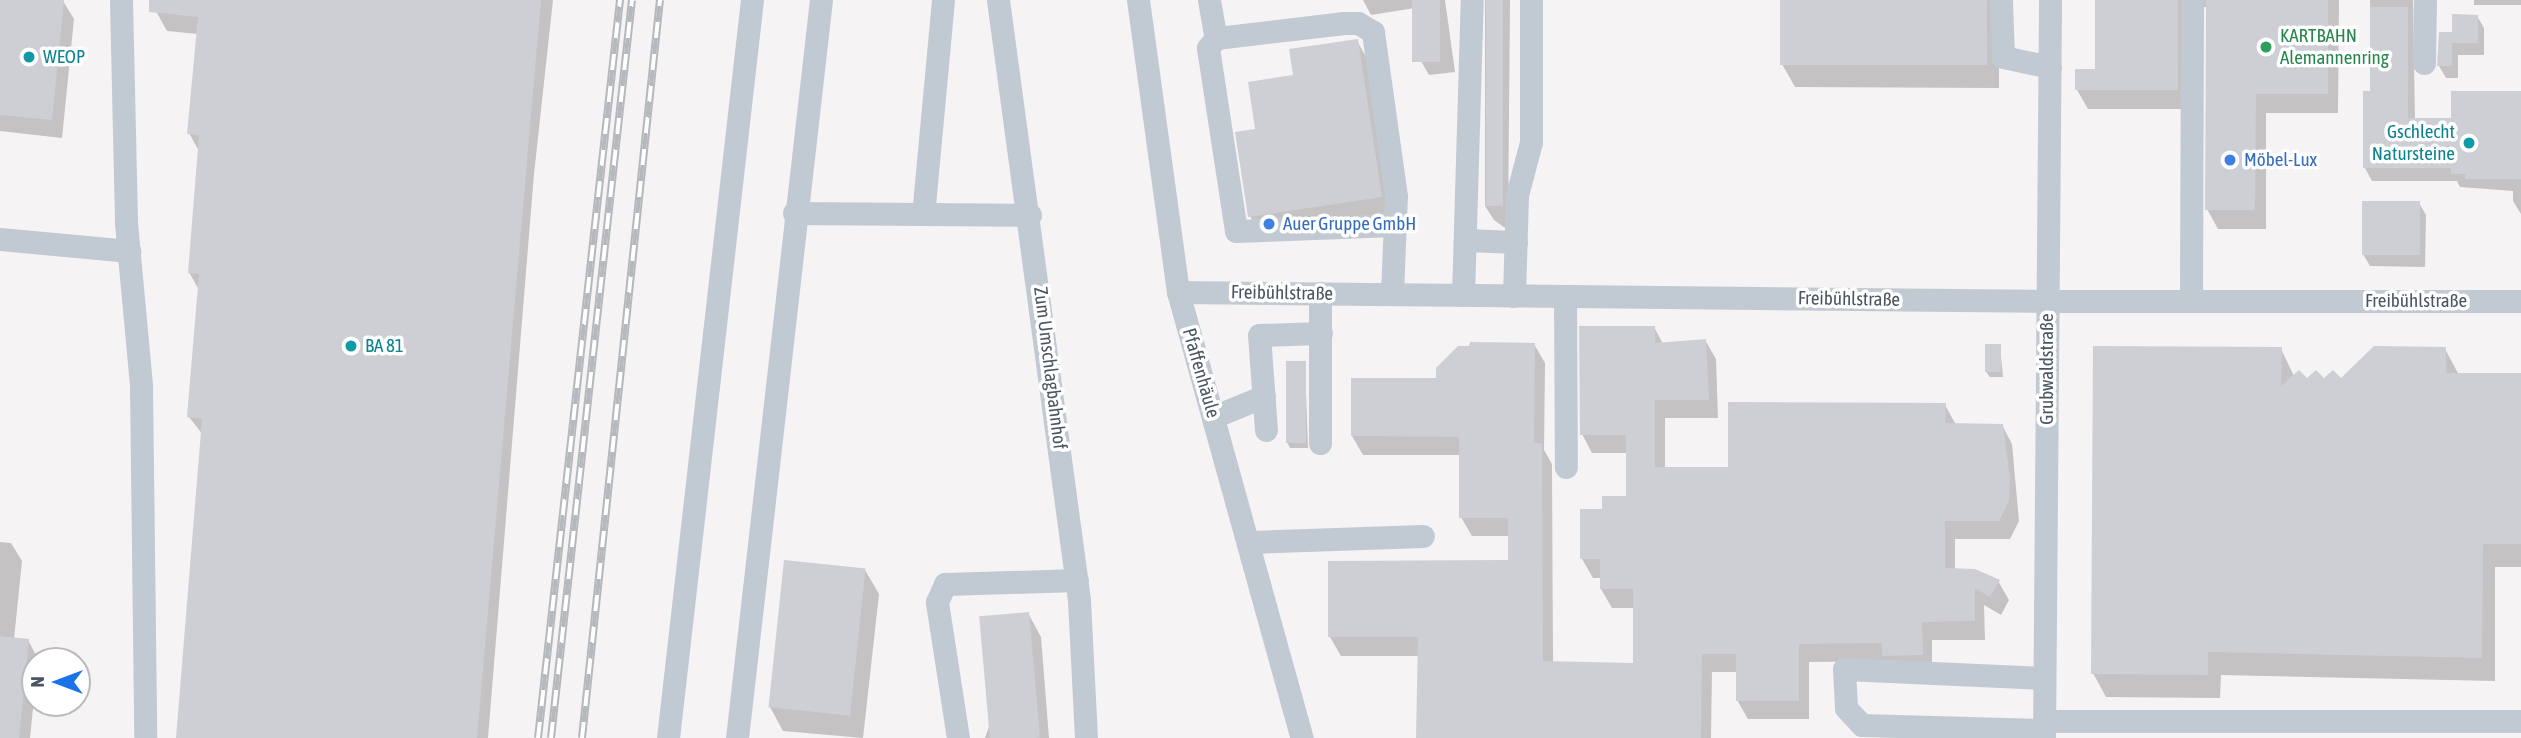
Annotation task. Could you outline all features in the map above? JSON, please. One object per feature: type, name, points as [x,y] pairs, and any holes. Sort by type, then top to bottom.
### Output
[{"type":"street","points":[[121,0],[129,251],[141,386],[145,738]]},
{"type":"street","points":[[668,738],[752,0]]},
{"type":"street","points":[[737,738],[794,213],[821,0]]},
{"type":"street","points":[[923,214],[943,0]]},
{"type":"street","name":"Zum Umschlagbahnhof","points":[[998,0],[1030,215],[1077,580],[1086,738]]},
{"type":"street","name":"Pfaffenhäule","points":[[1138,0],[1178,292],[1302,738]]},
{"type":"street","points":[[1209,0],[1216,38]]},
{"type":"street","points":[[1463,295],[1472,0]]},
{"type":"street","points":[[1514,296],[1519,180],[1531,142],[1531,0]]},
{"type":"street","points":[[2001,0],[2003,57],[2050,66]]},
{"type":"street","name":"Grubwaldstraße","points":[[2044,730],[2050,0]]},
{"type":"street","points":[[2191,301],[2192,0]]},
{"type":"street","points":[[2424,63],[2425,0]]},
{"type":"street","points":[[1392,294],[1396,195],[1373,32],[1358,23],[1344,23],[1216,38],[1208,48],[1236,231],[1394,225]]},
{"type":"street","points":[[794,213],[1030,215]]},
{"type":"street","points":[[0,239],[129,251]]},
{"type":"street","points":[[1465,240],[1516,242]]},
{"type":"street","name":"Freibühlstraße","points":[[1178,292],[2048,301],[2521,301]]},
{"type":"street","points":[[1320,293],[1320,443]]},
{"type":"street","points":[[1565,296],[1566,467]]},
{"type":"street","points":[[1266,430],[1259,335],[1321,333]]},
{"type":"street","points":[[1213,417],[1264,397]]},
{"type":"street","points":[[1249,542],[1423,536]]},
{"type":"street","points":[[958,738],[937,602],[945,584],[1077,580]]},
{"type":"street","points":[[2044,678],[1844,669],[1846,708],[1862,725],[2044,730],[2521,721]]},
{"type":"building","name":"WEOP","points":[[0,0],[64,0],[52,120],[0,115]]},
{"type":"building","name":"BA 81","points":[[149,0],[541,0],[477,738],[176,738],[202,419],[187,417],[199,274],[188,273],[199,135],[187,134],[198,17],[149,12]]},
{"type":"building","points":[[1412,0],[1440,0],[1440,62],[1412,62]]},
{"type":"building","points":[[1486,0],[1503,0],[1503,206],[1486,206]]},
{"type":"building","points":[[1780,0],[1987,0],[1987,65],[1780,65]]},
{"type":"building","points":[[2095,0],[2178,0],[2178,90],[2075,90],[2075,69],[2095,69]]},
{"type":"building","name":"KARTBAHN Alemannenring","points":[[2206,0],[2328,0],[2328,94],[2256,94],[2255,210],[2205,210]]},
{"type":"building","points":[[2370,7],[2408,7],[2408,118],[2451,118],[2451,91],[2521,91],[2521,179],[2465,179],[2465,174],[2451,174],[2451,168],[2363,168],[2363,91],[2370,91]]},
{"type":"building","points":[[2452,14],[2478,15],[2478,43],[2452,43],[2452,66],[2437,66],[2439,32],[2452,32]]},
{"type":"building","points":[[1358,39],[1382,197],[1248,217],[1235,132],[1255,129],[1248,82],[1293,75],[1289,49]]},
{"type":"building","points":[[2362,201],[2420,201],[2420,255],[2362,255]]},
{"type":"building","points":[[1579,326],[1655,326],[1655,343],[1706,339],[1709,400],[1655,400],[1655,467],[1728,467],[1728,402],[1946,403],[1945,423],[2003,424],[2010,479],[2009,501],[1999,521],[1945,521],[1945,568],[1975,569],[2000,580],[1990,597],[1975,588],[1975,621],[1922,622],[1923,655],[1882,656],[1882,643],[1799,644],[1799,701],[1736,701],[1736,654],[1702,654],[1701,738],[1416,738],[1418,637],[1328,637],[1328,561],[1508,560],[1508,518],[1459,518],[1459,437],[1351,436],[1351,378],[1436,378],[1436,368],[1458,346],[1469,346],[1470,342],[1535,343],[1534,443],[1542,443],[1543,661],[1633,663],[1633,589],[1600,589],[1600,559],[1580,559],[1580,509],[1602,509],[1602,496],[1626,496],[1626,435],[1580,435]]},
{"type":"building","points":[[1985,344],[2001,344],[2001,372],[1985,372]]},
{"type":"building","points":[[2093,346],[2282,347],[2281,386],[2299,370],[2307,378],[2316,370],[2324,378],[2333,370],[2341,378],[2374,346],[2446,347],[2446,373],[2521,373],[2521,544],[2483,544],[2482,658],[2208,652],[2208,675],[2091,674]]},
{"type":"building","points":[[1286,361],[1306,361],[1306,443],[1286,443]]},
{"type":"building","points":[[784,560],[866,569],[850,716],[769,707]]},
{"type":"building","points":[[1029,612],[1040,738],[990,738],[979,616]]},
{"type":"building","points":[[0,636],[29,639],[28,647],[21,647],[19,738],[0,738]]},
{"type":"railway","points":[[538,738],[620,0]]},
{"type":"railway","points":[[551,738],[632,0]]},
{"type":"railway","points":[[582,738],[660,0]]},
{"type":"place","name":"KARTBAHN Alemannenring","points":[[2266,47]]},
{"type":"place","name":"WEOP","points":[[29,57]]},
{"type":"place","name":"Gschlecht Natursteine","points":[[2469,143]]},
{"type":"place","name":"Möbel-Lux","points":[[2230,160]]},
{"type":"place","name":"Auer Gruppe GmbH","points":[[1269,224]]},
{"type":"place","name":"BA 81","points":[[351,346]]}]
